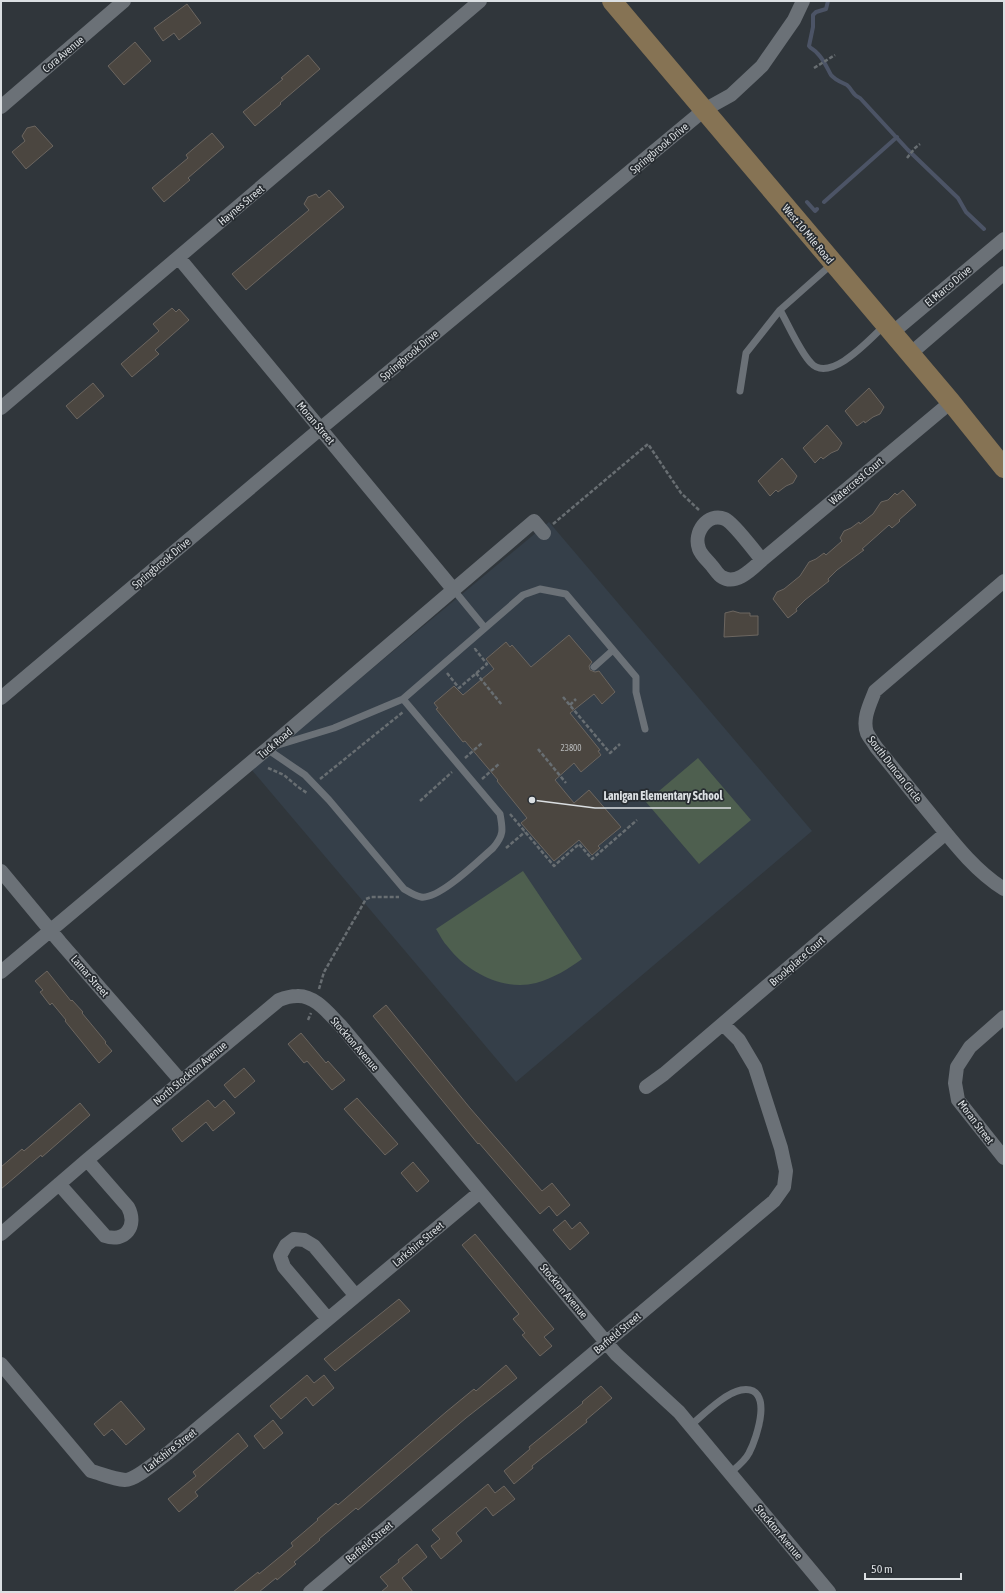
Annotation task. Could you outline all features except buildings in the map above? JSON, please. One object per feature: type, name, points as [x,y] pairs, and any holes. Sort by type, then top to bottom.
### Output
[{"type":"street","name":"Cora Avenue","points":[[1,107],[124,1]]},
{"type":"street","name":"Haynes Street","points":[[1,408],[480,1]]},
{"type":"street","name":"West 10 Mile Road","points":[[612,1],[951,402],[1004,468]]},
{"type":"street","name":"Springbrook Drive","points":[[1,698],[320,429],[704,110],[731,95],[762,66],[794,20],[803,1]]},
{"type":"street","name":"El Marco Drive","points":[[888,328],[1004,239]]},
{"type":"street","name":"Moran Street","points":[[179,258],[453,589]]},
{"type":"street","points":[[910,354],[1004,273]]},
{"type":"street","name":"Watercrest Court","points":[[710,521],[700,527],[697,534],[699,550],[721,577],[728,579],[742,576],[951,402]]},
{"type":"street","points":[[710,521],[717,518],[724,519],[731,523],[762,560]]},
{"type":"street","name":"Tuck Road","points":[[1,972],[268,749],[534,521],[544,533]]},
{"type":"street","name":"South Duncan Circle","points":[[1004,581],[875,691],[868,708],[866,719],[867,733],[876,747],[965,855],[993,882],[1004,889]]},
{"type":"street","name":"Brookplace Court","points":[[646,1087],[664,1074],[946,833]]},
{"type":"street","name":"Lamar Street","points":[[1,871],[181,1081]]},
{"type":"street","name":"Stockton Avenue","points":[[297,996],[306,997],[315,1001],[341,1026],[606,1342],[691,1425],[829,1592]]},
{"type":"street","name":"North Stockton Avenue","points":[[1,1234],[278,1000],[297,996]]},
{"type":"street","name":"Moran Street","points":[[1004,1017],[970,1047],[957,1067],[955,1084],[958,1100],[1004,1158]]},
{"type":"street","name":"Barfield Street","points":[[310,1592],[774,1201],[784,1187],[786,1171],[780,1148],[755,1067],[738,1040],[723,1024]]},
{"type":"street","points":[[59,1184],[105,1236],[117,1238],[125,1233],[130,1228],[133,1221],[128,1207],[87,1160]]},
{"type":"street","name":"Larkshire Street","points":[[1,1364],[91,1471],[109,1477],[126,1480],[145,1471],[168,1454],[480,1192]]},
{"type":"street","points":[[328,1319],[284,1267],[280,1256],[286,1245],[294,1240],[304,1240],[314,1246],[356,1296]]},
{"type":"lane","points":[[740,391],[746,353],[780,310],[833,263]]},
{"type":"lane","points":[[780,310],[811,364],[824,369],[839,364],[888,328]]},
{"type":"lane","points":[[453,589],[484,628]]},
{"type":"lane","points":[[268,749],[334,728],[403,699],[524,595],[540,589],[566,594],[636,677],[636,692],[645,729]]},
{"type":"lane","points":[[594,667],[613,650]]},
{"type":"lane","points":[[268,749],[305,775],[314,784],[404,889],[419,897],[434,895],[444,889],[493,848],[500,840],[503,830],[500,814],[403,699]]},
{"type":"lane","points":[[691,1425],[730,1394],[741,1390],[756,1392],[762,1404],[754,1443],[743,1462],[730,1473]]},
{"type":"path","points":[[814,68],[835,55]]},
{"type":"path","points":[[907,158],[920,144]]},
{"type":"path","points":[[544,533],[648,444],[681,493],[710,521]]},
{"type":"path","points":[[447,673],[458,688],[488,663],[475,649],[469,654]]},
{"type":"path","points":[[442,678],[452,668]]},
{"type":"path","points":[[476,673],[502,705]]},
{"type":"path","points":[[563,696],[610,753],[620,744]]},
{"type":"path","points":[[570,705],[576,699]]},
{"type":"path","points":[[304,791],[410,707]]},
{"type":"path","points":[[538,749],[566,783]]},
{"type":"path","points":[[459,753],[468,764]]},
{"type":"path","points":[[481,779],[500,763]]},
{"type":"path","points":[[268,768],[284,775],[310,795]]},
{"type":"path","points":[[477,774],[486,785]]},
{"type":"path","points":[[506,808],[554,866],[579,844],[592,859],[637,820]]},
{"type":"path","points":[[502,851],[525,832]]},
{"type":"path","points":[[394,891],[403,899]]},
{"type":"path","points":[[308,1020],[324,972],[366,899],[371,897],[399,897]]},
{"type":"shaded area","points":[[549,522],[812,831],[516,1082],[251,769]]},
{"type":"green space","points":[[698,758],[751,820],[699,864],[646,802]]},
{"type":"green space","points":[[523,871],[582,959],[549,979],[524,985],[499,982],[476,972],[456,956],[443,941],[436,929]]},
{"type":"waterway","points":[[828,1],[826,9],[816,12],[813,15],[813,27],[809,46],[816,51],[824,61],[831,75],[838,81],[847,85],[854,94],[860,98],[908,150],[958,198],[966,212],[984,229]]},
{"type":"waterway","points":[[824,202],[897,137]]},
{"type":"waterway","points":[[807,202],[815,211],[817,209]]},
{"type":"place","name":"Lanigan Elementary School","points":[[532,800]]}]
